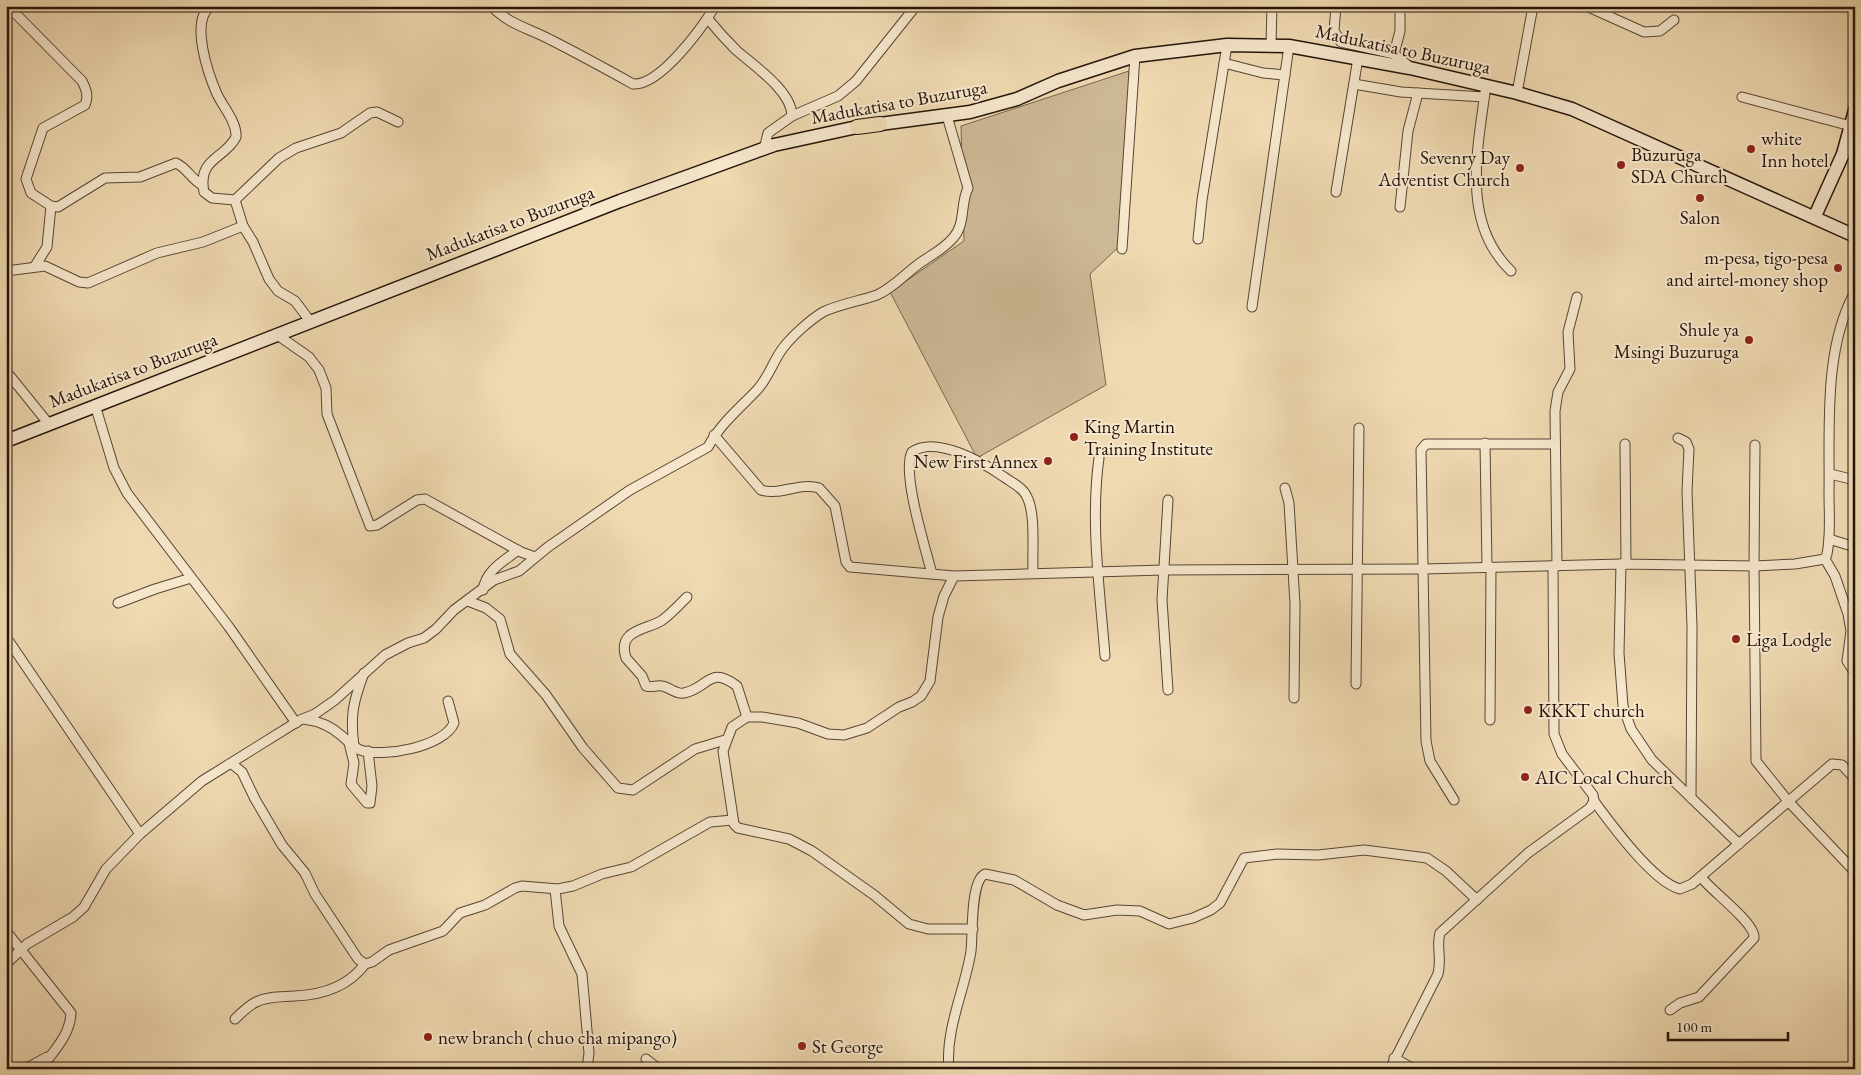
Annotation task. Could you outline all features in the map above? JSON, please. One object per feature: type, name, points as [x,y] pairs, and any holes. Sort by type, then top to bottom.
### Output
[{"type":"main road","name":"Madukatisa to Buzuruga","points":[[6,441],[620,201],[764,149],[857,127],[970,112],[1017,99],[1058,81],[1135,56],[1227,45],[1289,46],[1358,58],[1410,68],[1485,91],[1517,93],[1572,109],[1815,216],[1855,236]]},
{"type":"main road","points":[[1815,216],[1843,154],[1855,110]]},
{"type":"street","points":[[8,6],[82,81],[88,100],[85,105],[43,128],[29,168],[27,185],[31,193],[51,206],[58,207],[105,178],[140,177],[173,163],[184,168],[194,180],[202,185]]},
{"type":"street","points":[[211,6],[204,15],[201,44],[213,84],[235,127],[236,137],[211,160],[206,168],[202,185],[204,192],[212,198],[235,200],[280,158],[296,148],[335,136],[370,113],[377,112],[398,122]]},
{"type":"street","points":[[491,6],[506,20],[549,39],[633,84],[646,82],[678,56],[708,19],[714,6]]},
{"type":"street","points":[[1271,45],[1272,6]]},
{"type":"street","points":[[1336,6],[1333,25],[1337,38],[1341,42],[1394,54],[1410,68]]},
{"type":"street","points":[[1394,54],[1400,30],[1400,6]]},
{"type":"street","points":[[1517,93],[1533,6]]},
{"type":"street","points":[[1586,6],[1644,32],[1660,31],[1674,20]]},
{"type":"street","points":[[764,149],[768,133],[792,116],[838,96],[851,86],[915,7]]},
{"type":"street","points":[[708,19],[720,34],[773,82],[790,103],[792,116]]},
{"type":"street","points":[[1198,240],[1227,45]]},
{"type":"street","points":[[1252,307],[1289,46]]},
{"type":"street","points":[[1122,249],[1135,56]]},
{"type":"street","points":[[1336,192],[1358,58]]},
{"type":"street","points":[[1224,63],[1263,73],[1285,75]]},
{"type":"street","points":[[1354,84],[1418,93],[1485,91],[1475,176],[1479,208],[1488,242],[1497,257],[1511,271]]},
{"type":"street","points":[[1400,207],[1408,132],[1418,93]]},
{"type":"street","points":[[1742,97],[1850,126]]},
{"type":"street","points":[[6,964],[21,950],[84,908],[106,869],[140,834],[209,776],[232,764],[335,700],[365,671],[397,647],[424,638],[436,629],[454,610],[494,580],[519,571],[535,557],[630,490],[708,447],[714,435],[721,430],[734,411],[757,390],[770,373],[784,347],[814,319],[823,312],[883,292],[954,237],[960,226],[963,196],[968,187],[947,116]]},
{"type":"street","points":[[235,200],[243,226],[274,287],[295,300],[310,321]]},
{"type":"street","points":[[35,266],[47,247],[51,206]]},
{"type":"street","points":[[6,271],[45,266],[79,282],[88,283],[157,253],[203,242],[243,226]]},
{"type":"street","points":[[1855,292],[1848,304],[1838,337],[1833,368],[1829,539],[1825,559],[1836,576],[1846,606],[1851,630],[1847,661],[1855,673]]},
{"type":"street","points":[[1577,297],[1568,332],[1570,369],[1556,399],[1554,734],[1557,747],[1593,795],[1594,801],[1633,851],[1670,885],[1680,889],[1687,888],[1832,764],[1842,765],[1855,779]]},
{"type":"street","points":[[276,334],[309,357],[319,370],[326,388],[327,414],[370,526],[377,525],[417,500],[425,499],[518,550],[535,557]]},
{"type":"street","points":[[6,371],[48,423]]},
{"type":"street","points":[[95,405],[114,468],[127,494],[300,721]]},
{"type":"street","points":[[1356,684],[1359,428]]},
{"type":"street","points":[[714,435],[761,490],[769,493],[806,486],[819,488],[834,506],[846,562],[850,566],[954,576],[1164,570],[1423,569],[1623,564],[1754,566],[1795,564],[1825,559]]},
{"type":"street","points":[[1678,438],[1686,442],[1688,449],[1687,491],[1691,565],[1691,798]]},
{"type":"street","points":[[1484,443],[1489,567],[1490,720]]},
{"type":"street","points":[[1454,800],[1430,761],[1426,747],[1421,450],[1426,444],[1555,444]]},
{"type":"street","points":[[1625,444],[1619,653],[1626,718],[1631,729],[1652,760],[1739,844]]},
{"type":"street","points":[[1755,445],[1756,761],[1788,801],[1855,872]]},
{"type":"street","points":[[932,574],[918,523],[909,470],[909,458],[912,452],[925,447],[970,456],[995,470],[1024,492],[1028,498],[1031,514],[1032,573]]},
{"type":"street","points":[[1099,458],[1097,476],[1098,573],[1105,656]]},
{"type":"street","points":[[1830,474],[1855,480]]},
{"type":"street","points":[[1285,488],[1290,503],[1293,569],[1294,698]]},
{"type":"street","points":[[1168,500],[1162,600],[1168,690]]},
{"type":"street","points":[[1829,539],[1855,547]]},
{"type":"street","points":[[483,590],[486,577],[491,571],[518,550]]},
{"type":"street","points":[[954,576],[944,596],[938,617],[930,681],[921,696],[899,707],[867,728],[844,735],[828,734],[786,720],[747,717],[732,728],[725,740],[724,760],[734,824],[745,831],[789,840],[812,851],[874,895],[909,924],[928,929],[973,929]]},
{"type":"street","points":[[118,603],[191,578]]},
{"type":"street","points":[[687,597],[659,622],[634,631],[627,640],[626,658],[642,676],[646,686],[662,686],[679,693],[689,691],[710,678],[726,678],[737,686],[747,717]]},
{"type":"street","points":[[468,601],[496,614],[500,619],[510,654],[546,696],[583,748],[618,788],[633,790],[695,749],[725,740]]},
{"type":"street","points":[[6,636],[140,834]]},
{"type":"street","points":[[365,671],[352,708],[354,762],[351,784],[366,803],[370,803],[372,786],[368,752]]},
{"type":"street","points":[[300,721],[314,720],[332,728],[352,745],[368,752],[428,745],[440,739],[451,729],[454,723],[448,701]]},
{"type":"street","points":[[232,764],[242,772],[255,799],[282,845],[305,873],[318,900],[358,959],[365,964]]},
{"type":"street","points":[[1390,1069],[1438,974],[1441,962],[1438,939],[1440,933],[1528,853],[1590,808],[1594,801]]},
{"type":"street","points":[[235,1019],[256,1002],[270,998],[316,994],[340,987],[358,973],[365,964],[372,962],[389,950],[443,931],[460,913],[485,905],[515,888],[554,889],[573,886],[602,874],[631,867],[704,824],[716,820],[733,820]]},
{"type":"street","points":[[949,1069],[951,1034],[963,992],[973,929],[975,890],[979,879],[985,874],[999,875],[1014,880],[1057,905],[1084,914],[1118,910],[1140,911],[1169,924],[1193,918],[1211,910],[1220,903],[1244,858],[1283,854],[1318,855],[1364,850],[1427,858],[1446,871],[1477,900]]},
{"type":"street","points":[[1670,1010],[1680,1003],[1699,997],[1754,938],[1753,931],[1741,916],[1720,899],[1700,877]]},
{"type":"street","points":[[554,889],[559,926],[582,974],[589,1052],[587,1069]]},
{"type":"street","points":[[6,932],[71,1013],[64,1039],[41,1069]]},
{"type":"street","points":[[25,1069],[51,1054]]},
{"type":"street","points":[[1394,1058],[1414,1069]]},
{"type":"street","points":[[646,1059],[659,1069]]},
{"type":"shaded area","points":[[1129,71],[1124,242],[1090,274],[1106,385],[977,458],[890,292],[964,241],[961,126]]},
{"type":"place","name":"white Inn hotel","points":[[1751,149]]},
{"type":"place","name":"Buzuruga SDA Church","points":[[1621,165]]},
{"type":"place","name":"Sevenry Day Adventist Church","points":[[1520,168]]},
{"type":"place","name":"Salon","points":[[1700,198]]},
{"type":"place","name":"m-pesa, tigo-pesa and airtel-money shop","points":[[1838,268]]},
{"type":"place","name":"Shule ya Msingi Buzuruga","points":[[1749,340]]},
{"type":"place","name":"King Martin Training Institute","points":[[1074,437]]},
{"type":"place","name":"New First Annex","points":[[1048,461]]},
{"type":"place","name":"Liga Lodgle","points":[[1736,639]]},
{"type":"place","name":"KKKT church","points":[[1528,710]]},
{"type":"place","name":"AIC Local Church","points":[[1525,777]]},
{"type":"place","name":"new branch ( chuo cha mipango)","points":[[428,1037]]},
{"type":"place","name":"St George","points":[[802,1046]]}]
